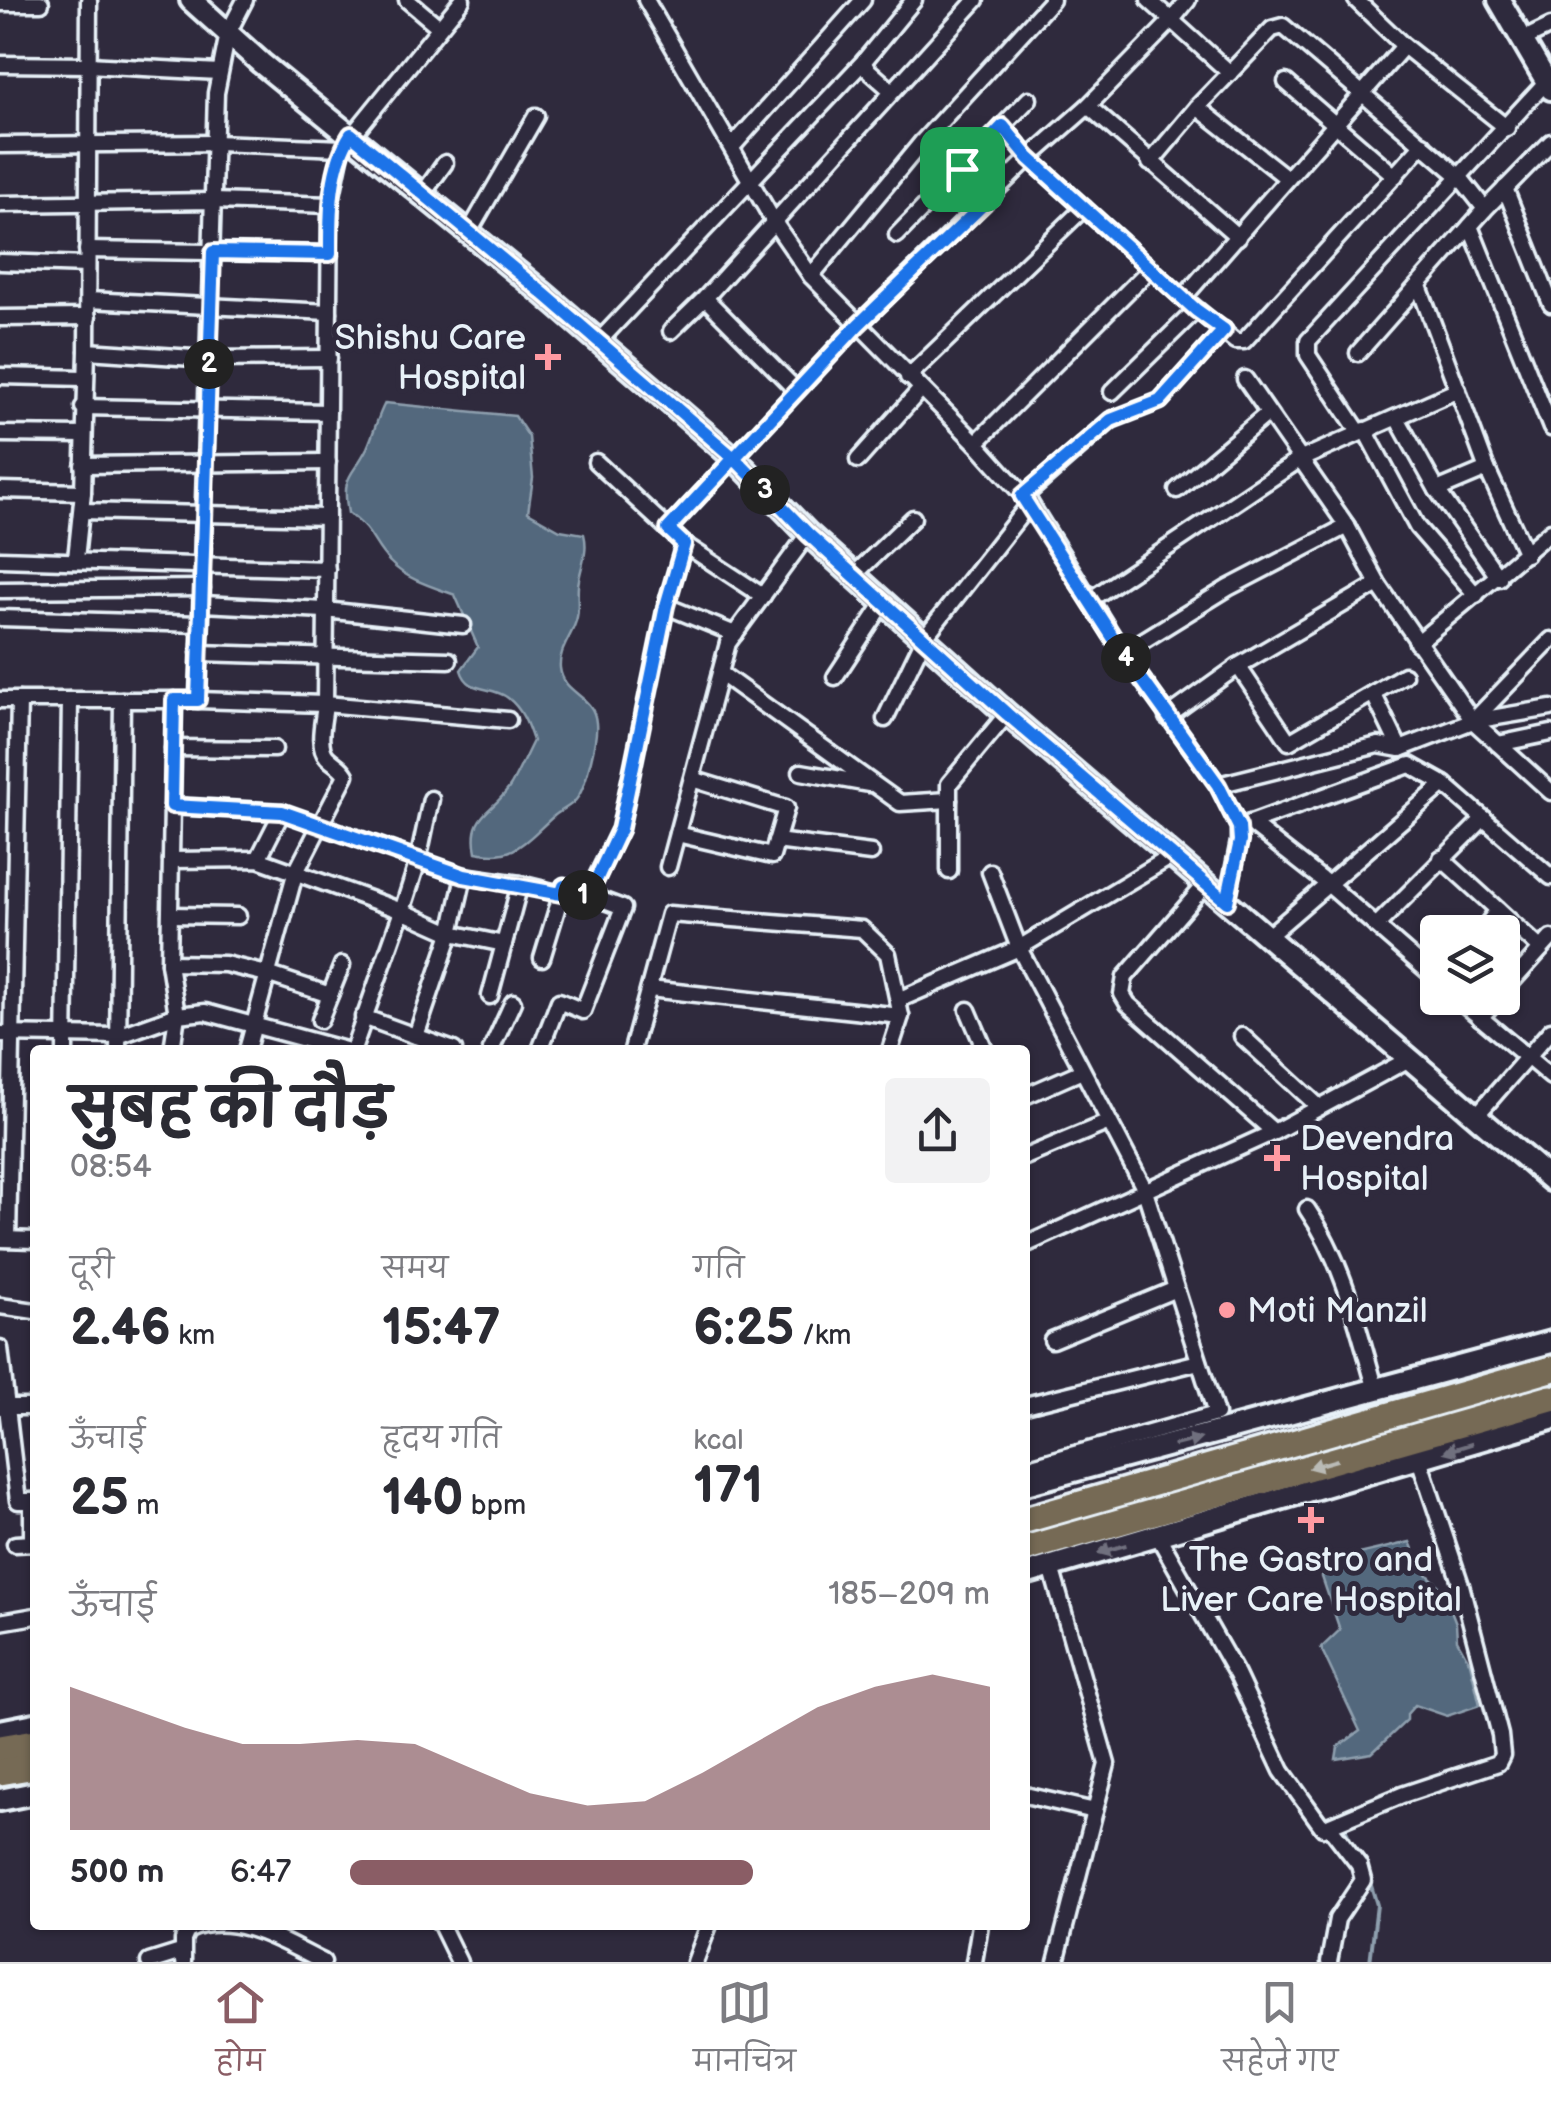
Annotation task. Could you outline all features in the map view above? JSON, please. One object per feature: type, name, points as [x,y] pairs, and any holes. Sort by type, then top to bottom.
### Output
[{"type":"highway","points":[[1030,1519],[1551,1370]]},
{"type":"highway","points":[[1030,1548],[1551,1398]]},
{"type":"highway","points":[[0,1748],[30,1743]]},
{"type":"highway","points":[[0,1772],[30,1767]]},
{"type":"street","points":[[76,559],[83,492],[88,317],[90,0]]},
{"type":"street","points":[[191,0],[346,141],[469,232],[735,459],[808,534],[1007,714],[1551,1180]]},
{"type":"street","points":[[198,700],[219,72],[228,32],[245,0]]},
{"type":"street","points":[[407,0],[439,27]]},
{"type":"street","points":[[248,1045],[295,874],[346,773],[322,750],[330,206],[346,141],[462,0]]},
{"type":"street","points":[[646,0],[774,222],[811,276],[976,443],[1026,500],[1123,653],[1244,825],[1329,885],[1420,964]]},
{"type":"street","points":[[732,147],[863,0]]},
{"type":"street","points":[[598,342],[864,61],[914,0]]},
{"type":"street","points":[[671,331],[976,0]]},
{"type":"street","points":[[811,276],[922,142],[1052,0]]},
{"type":"street","points":[[1149,0],[1230,72]]},
{"type":"street","points":[[668,529],[858,325],[1029,158],[1088,106],[1188,0]]},
{"type":"street","points":[[1357,0],[1404,46],[1507,128]]},
{"type":"street","points":[[1476,595],[1416,526],[1362,431],[1308,354],[1308,342],[1459,176],[1549,85],[1499,0]]},
{"type":"street","points":[[0,3],[41,3]]},
{"type":"street","points":[[1150,163],[1230,72],[1272,29],[1283,26],[1459,176],[1485,209]]},
{"type":"street","points":[[1522,40],[1551,26]]},
{"type":"street","points":[[1183,298],[1404,46]]},
{"type":"street","points":[[864,61],[866,68],[892,91]]},
{"type":"street","points":[[0,64],[88,64],[219,72]]},
{"type":"street","points":[[1286,82],[1395,176]]},
{"type":"street","points":[[898,235],[1028,99]]},
{"type":"street","points":[[1088,106],[1238,237]]},
{"type":"street","points":[[1197,107],[1287,178]]},
{"type":"street","points":[[469,232],[536,116]]},
{"type":"street","points":[[1003,126],[1029,158],[1150,269],[1196,310],[1236,341],[1244,342],[1423,144]]},
{"type":"street","points":[[0,145],[346,141]]},
{"type":"street","points":[[922,142],[992,196]]},
{"type":"street","points":[[1358,353],[1485,209],[1551,142]]},
{"type":"street","points":[[422,195],[445,163]]},
{"type":"street","points":[[1506,188],[1551,304]]},
{"type":"street","points":[[0,204],[214,201],[330,206]]},
{"type":"street","points":[[908,376],[1084,208]]},
{"type":"street","points":[[1470,226],[1551,428]]},
{"type":"street","points":[[0,262],[213,252],[330,254]]},
{"type":"street","points":[[976,443],[1150,269]]},
{"type":"street","points":[[1419,286],[1487,469],[1526,554]]},
{"type":"street","points":[[705,298],[796,390]]},
{"type":"street","points":[[88,300],[329,312]]},
{"type":"street","points":[[1112,392],[1196,310]]},
{"type":"street","points":[[0,318],[88,317]]},
{"type":"street","points":[[885,719],[924,638],[1026,500],[1111,420],[1160,401],[1224,330]]},
{"type":"street","points":[[87,351],[209,359],[329,358]]},
{"type":"street","points":[[0,376],[84,378]]},
{"type":"street","points":[[1245,379],[1348,526],[1378,584],[1473,722],[1551,792]]},
{"type":"street","points":[[858,460],[921,389]]},
{"type":"street","points":[[1091,599],[1300,460],[1458,390]]},
{"type":"street","points":[[83,408],[328,412]]},
{"type":"street","points":[[1177,490],[1267,414]]},
{"type":"street","points":[[1397,418],[1436,490],[1498,578]]},
{"type":"street","points":[[0,434],[83,435]]},
{"type":"street","points":[[83,465],[328,462]]},
{"type":"street","points":[[596,462],[684,544],[763,596]]},
{"type":"street","points":[[1436,490],[1487,469]]},
{"type":"street","points":[[0,490],[83,492]]},
{"type":"street","points":[[82,511],[327,517]]},
{"type":"street","points":[[854,574],[913,518]]},
{"type":"street","points":[[1123,653],[1228,588],[1348,526]]},
{"type":"street","points":[[1418,643],[1551,532]]},
{"type":"street","points":[[668,867],[728,643],[808,534]]},
{"type":"street","points":[[588,897],[620,829],[666,606],[684,544]]},
{"type":"street","points":[[0,559],[326,569]]},
{"type":"street","points":[[1167,717],[1238,666],[1378,584]]},
{"type":"street","points":[[0,590],[202,588]]},
{"type":"street","points":[[835,677],[884,601]]},
{"type":"street","points":[[204,604],[326,610],[463,625]]},
{"type":"street","points":[[666,606],[735,634]]},
{"type":"street","points":[[0,618],[200,624]]},
{"type":"street","points":[[1473,722],[1548,648]]},
{"type":"street","points":[[198,653],[450,660]]},
{"type":"street","points":[[1238,666],[1290,742],[1404,674]]},
{"type":"street","points":[[720,673],[900,803],[949,800]]},
{"type":"street","points":[[1373,693],[1400,749]]},
{"type":"street","points":[[0,700],[325,704],[508,720]]},
{"type":"street","points":[[19,700],[6,1035],[4,1239],[30,1240]]},
{"type":"street","points":[[65,1043],[70,700]]},
{"type":"street","points":[[118,1043],[122,700]]},
{"type":"street","points":[[173,1045],[176,1016],[170,963],[174,700]]},
{"type":"street","points":[[1218,785],[1378,746],[1400,749],[1473,722],[1551,708]]},
{"type":"street","points":[[950,872],[949,784],[1007,714]]},
{"type":"street","points":[[1498,744],[1551,734]]},
{"type":"street","points":[[173,748],[274,749]]},
{"type":"street","points":[[1244,825],[1410,765],[1444,784],[1551,878]]},
{"type":"street","points":[[801,772],[875,785]]},
{"type":"street","points":[[1533,776],[1551,774]]},
{"type":"street","points":[[677,834],[772,856],[786,808],[692,779]]},
{"type":"street","points":[[1267,937],[1444,784]]},
{"type":"street","points":[[355,1045],[418,861],[431,798]]},
{"type":"street","points":[[172,806],[282,812],[464,876],[561,894]]},
{"type":"street","points":[[258,859],[282,812]]},
{"type":"street","points":[[1376,926],[1484,818]]},
{"type":"street","points":[[1227,902],[1244,825]]},
{"type":"street","points":[[776,840],[871,853]]},
{"type":"street","points":[[650,989],[899,1008],[1018,948],[1172,856]]},
{"type":"street","points":[[1441,858],[1498,910],[1546,944],[1520,973]]},
{"type":"street","points":[[171,860],[258,859],[451,933],[504,944]]},
{"type":"street","points":[[990,872],[1018,948],[1144,1188],[1216,1414],[1030,1467]]},
{"type":"street","points":[[416,1036],[451,933],[464,876]]},
{"type":"street","points":[[490,996],[520,884]]},
{"type":"street","points":[[1206,884],[1125,977],[1122,994],[1128,1004],[1274,1132]]},
{"type":"street","points":[[542,958],[564,886],[623,908],[583,1011],[559,1001],[542,1045]]},
{"type":"street","points":[[1494,915],[1498,910]]},
{"type":"street","points":[[633,1045],[669,914],[862,929],[888,954],[899,1008],[891,1045]]},
{"type":"street","points":[[170,915],[238,916]]},
{"type":"street","points":[[170,963],[224,964],[330,996]]},
{"type":"street","points":[[320,1020],[342,965]]},
{"type":"street","points":[[493,1045],[513,1002]]},
{"type":"street","points":[[968,1010],[981,1045]]},
{"type":"street","points":[[6,1035],[65,1043],[118,1043],[176,1016],[205,1012],[254,1025],[297,1044]]},
{"type":"street","points":[[1477,1015],[1551,1077]]},
{"type":"street","points":[[363,1017],[440,1045]]},
{"type":"street","points":[[1476,1116],[1551,1030]]},
{"type":"street","points":[[1242,1036],[1318,1106]]},
{"type":"street","points":[[1030,1243],[1274,1132],[1409,1059]]},
{"type":"street","points":[[1030,1094],[1082,1071]]},
{"type":"street","points":[[1030,1156],[1109,1122]]},
{"type":"street","points":[[1307,1208],[1324,1234],[1349,1297],[1376,1390]]},
{"type":"street","points":[[1052,1340],[1176,1289]]},
{"type":"street","points":[[0,1306],[30,1310]]},
{"type":"street","points":[[1030,1483],[1551,1342]]},
{"type":"street","points":[[0,1348],[3,1407],[18,1501],[30,1501]]},
{"type":"street","points":[[1030,1404],[1199,1362]]},
{"type":"street","points":[[3,1407],[30,1408]]},
{"type":"street","points":[[1030,1573],[1551,1419]]},
{"type":"street","points":[[1158,1536],[1237,1674],[1282,1771],[1324,1828],[1402,1795],[1498,1763],[1502,1755],[1462,1586],[1420,1459]]},
{"type":"street","points":[[15,1544],[30,1543]]},
{"type":"street","points":[[1051,1567],[1107,1764],[1056,1962]]},
{"type":"street","points":[[0,1622],[30,1617]]},
{"type":"street","points":[[0,1731],[30,1725]]},
{"type":"street","points":[[0,1800],[30,1794]]},
{"type":"street","points":[[1030,1795],[1095,1810]]},
{"type":"street","points":[[1329,1826],[1359,1865],[1363,1880],[1337,1919],[1329,1962]]},
{"type":"street","points":[[150,1962],[182,1957],[184,1934],[189,1930]]},
{"type":"street","points":[[253,1930],[324,1962]]},
{"type":"street","points":[[443,1930],[459,1962]]},
{"type":"street","points":[[695,1962],[707,1930]]},
{"type":"street","points":[[974,1962],[979,1930]]},
{"type":"water","points":[[385,403],[515,416],[529,437],[533,478],[528,512],[560,530],[584,534],[577,617],[561,654],[560,668],[567,684],[594,713],[596,730],[591,761],[576,800],[511,851],[476,852],[476,829],[484,814],[511,785],[533,741],[527,723],[508,698],[474,686],[464,678],[461,670],[478,647],[455,595],[404,574],[348,513],[349,477],[367,448]]},
{"type":"water","points":[[1410,1542],[1422,1569],[1443,1590],[1456,1623],[1457,1640],[1470,1663],[1480,1705],[1447,1716],[1415,1705],[1407,1720],[1372,1753],[1336,1759],[1338,1747],[1360,1731],[1321,1648],[1340,1630],[1322,1577],[1324,1562]]},
{"type":"waterway","points":[[1345,1829],[1354,1847]]},
{"type":"waterway","points":[[1369,1879],[1377,1905],[1370,1962]]},
{"type":"place","name":"Shishu Care Hospital","points":[[548,357]]},
{"type":"place","name":"Devendra Hospital","points":[[1277,1158]]},
{"type":"place","name":"Moti Manzil","points":[[1227,1310]]},
{"type":"place","name":"The Gastro and Liver Care Hospital","points":[[1311,1520]]},
{"type":"route","points":[[962,169],[992,196],[858,325],[735,459],[668,529],[684,544],[666,606],[620,829],[588,897],[564,886],[561,894],[464,876],[282,812],[172,806],[174,700],[198,700],[213,252],[330,254],[330,206],[342,148],[351,134],[735,459],[808,534],[1007,714],[1227,902],[1240,841],[1239,827],[1218,785],[1123,653],[1022,496],[1118,415],[1154,406],[1224,330],[1196,310],[1029,158],[1003,126],[962,169]]}]
